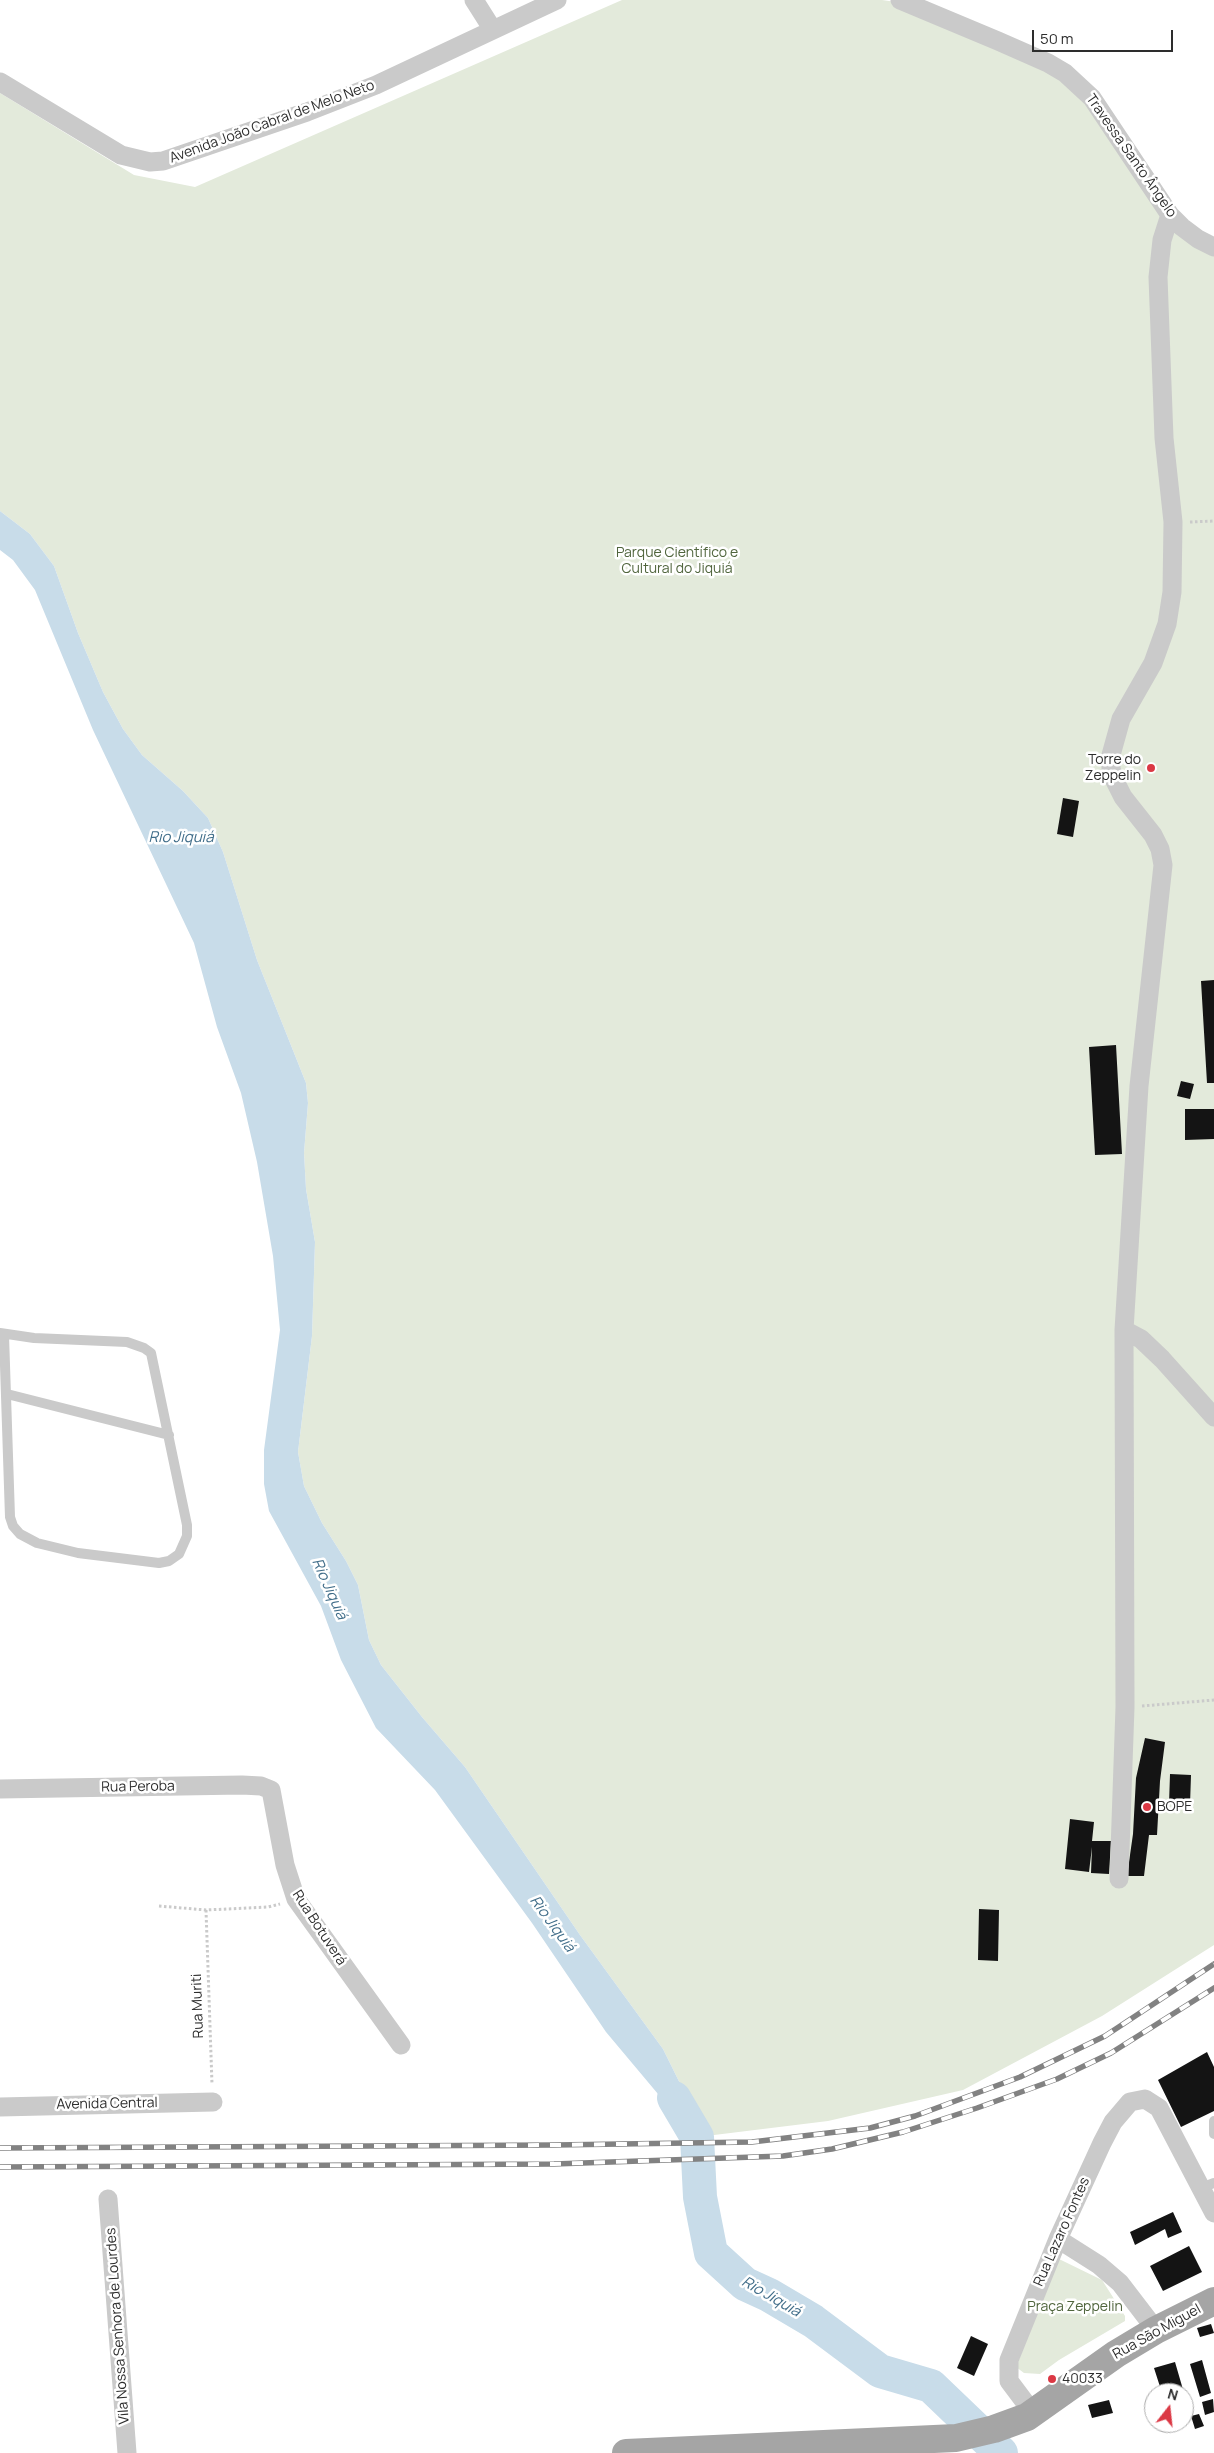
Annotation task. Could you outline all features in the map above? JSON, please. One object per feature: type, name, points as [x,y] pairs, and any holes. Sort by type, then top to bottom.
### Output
[{"type":"main road","name":"Rua São Miguel","points":[[626,2453],[919,2446],[956,2438],[1025,2417],[1116,2354],[1156,2330],[1214,2301]]},
{"type":"street","points":[[474,0],[493,30]]},
{"type":"street","name":"Avenida João Cabral de Melo Neto","points":[[0,82],[121,155],[150,162],[163,161],[290,118],[376,85],[557,0]]},
{"type":"street","name":"Travessa Santo Ângelo","points":[[900,0],[1048,63],[1065,73],[1092,98],[1170,215],[1198,239],[1214,247]]},
{"type":"street","points":[[1119,1879],[1125,1707],[1124,1330],[1139,1086],[1163,865],[1160,849],[1153,835],[1123,796],[1115,781],[1111,769],[1111,755],[1121,719],[1153,663],[1167,624],[1172,592],[1173,522],[1164,438],[1158,277],[1162,240],[1170,215]]},
{"type":"street","points":[[1124,1330],[1141,1339],[1162,1359],[1214,1417]]},
{"type":"street","name":"Rua Peroba","points":[[0,1789],[242,1785],[266,1787],[273,1795]]},
{"type":"street","name":"Rua Botuverá","points":[[273,1795],[283,1856],[296,1899],[400,2044]]},
{"type":"street","name":"Rua Lazaro Fontes","points":[[1025,2417],[1008,2381],[1009,2360],[1058,2239],[1102,2143],[1122,2110],[1130,2102],[1145,2099],[1159,2108],[1168,2125],[1208,2185],[1214,2213]]},
{"type":"street","name":"Avenida Central","points":[[0,2107],[213,2102]]},
{"type":"street","name":"Vila Nossa Senhora de Lourdes","points":[[108,2199],[127,2453]]},
{"type":"street","points":[[1058,2239],[1099,2265],[1120,2283],[1156,2330]]},
{"type":"lane","points":[[2,1334],[127,1342],[144,1348],[154,1359],[187,1525],[186,1536],[179,1554],[169,1561],[159,1563],[78,1552],[37,1543],[20,1534],[13,1526],[10,1517],[7,1394],[2,1334]]},
{"type":"lane","points":[[7,1394],[169,1435]]},
{"type":"lane","points":[[1214,2121],[1214,2134]]},
{"type":"path","points":[[1125,1707],[1214,1700]]},
{"type":"path","points":[[159,1906],[206,1910],[268,1907],[296,1899]]},
{"type":"path","name":"Rua Muriti","points":[[206,1910],[213,2102]]},
{"type":"green space","name":"Parque Científico e Cultural do Jiquiá","points":[[622,0],[882,0],[896,2],[1086,84],[1183,226],[1214,244],[1214,1945],[1102,2016],[963,2090],[828,2121],[706,2136],[663,2049],[580,1935],[465,1767],[381,1665],[369,1640],[358,1585],[346,1561],[322,1523],[304,1486],[298,1452],[312,1336],[315,1242],[306,1189],[304,1153],[308,1103],[306,1083],[257,960],[223,852],[208,818],[183,791],[142,755],[123,729],[103,692],[78,633],[54,566],[30,534],[0,511],[0,93],[134,175],[195,187]]},
{"type":"green space","name":"Praça Zeppelin","points":[[1059,2259],[1102,2280],[1125,2316],[1125,2321],[1059,2360],[1040,2374],[1024,2373],[1016,2367]]},
{"type":"water","name":"Rio Jiquiá","points":[[0,511],[30,534],[54,566],[78,633],[103,692],[123,729],[142,755],[183,791],[208,818],[223,852],[257,960],[306,1083],[308,1103],[304,1153],[306,1189],[315,1242],[312,1336],[298,1452],[304,1486],[322,1523],[346,1561],[358,1585],[369,1640],[381,1665],[465,1767],[580,1935],[663,2049],[706,2136],[689,2138],[658,2094],[606,2032],[532,1923],[435,1790],[376,1728],[341,1660],[321,1606],[269,1511],[264,1484],[264,1450],[280,1330],[273,1256],[257,1162],[241,1093],[217,1027],[194,943],[93,730],[35,590],[13,560],[0,550]]},
{"type":"building","points":[[1063,798],[1079,801],[1073,837],[1057,834]]},
{"type":"building","points":[[1214,980],[1214,1083],[1207,1083],[1201,981]]},
{"type":"building","points":[[1116,1045],[1122,1154],[1095,1155],[1089,1047]]},
{"type":"building","points":[[1181,1081],[1194,1084],[1190,1099],[1177,1096]]},
{"type":"building","points":[[1185,1109],[1214,1109],[1214,1139],[1185,1140]]},
{"type":"building","points":[[1145,1738],[1165,1742],[1160,1781],[1157,1835],[1149,1835],[1144,1876],[1127,1876],[1133,1834],[1136,1778]]},
{"type":"building","points":[[1170,1774],[1191,1775],[1190,1805],[1169,1804]]},
{"type":"building","points":[[1070,1819],[1094,1822],[1092,1841],[1111,1841],[1109,1874],[1091,1873],[1092,1847],[1089,1872],[1065,1869]]},
{"type":"building","points":[[979,1909],[999,1910],[998,1961],[978,1960]]},
{"type":"building","points":[[1207,2052],[1214,2067],[1214,2111],[1181,2127],[1158,2080]]},
{"type":"building","points":[[1173,2212],[1182,2232],[1168,2238],[1165,2229],[1135,2245],[1130,2232]]},
{"type":"building","points":[[1189,2246],[1202,2272],[1163,2291],[1150,2266]]},
{"type":"building","points":[[1211,2324],[1214,2333],[1200,2337],[1197,2328]]},
{"type":"building","points":[[971,2336],[988,2344],[974,2376],[957,2368]]},
{"type":"building","points":[[1202,2360],[1211,2393],[1200,2397],[1190,2364]]},
{"type":"building","points":[[1175,2362],[1181,2383],[1159,2383],[1154,2368]]},
{"type":"building","points":[[1213,2399],[1214,2412],[1205,2415],[1202,2402]]},
{"type":"building","points":[[1109,2400],[1113,2413],[1092,2418],[1088,2405]]},
{"type":"building","points":[[1199,2414],[1204,2426],[1195,2429],[1194,2415]]},
{"type":"waterway","name":"Rio Jiquiá","points":[[674,2098],[697,2137],[700,2197],[711,2253],[745,2284],[769,2295],[813,2321],[880,2371],[931,2386],[1001,2453]]},
{"type":"railway","points":[[0,2148],[752,2142],[870,2128],[915,2116],[1020,2077],[1105,2036],[1214,1964]]},
{"type":"railway","points":[[0,2167],[554,2164],[783,2156],[832,2149],[903,2132],[1057,2079],[1111,2053],[1214,1988]]},
{"type":"place","name":"Torre do Zeppelin","points":[[1151,768]]},
{"type":"place","name":"BOPE","points":[[1147,1807]]},
{"type":"place","name":"40033","points":[[1052,2379]]}]
